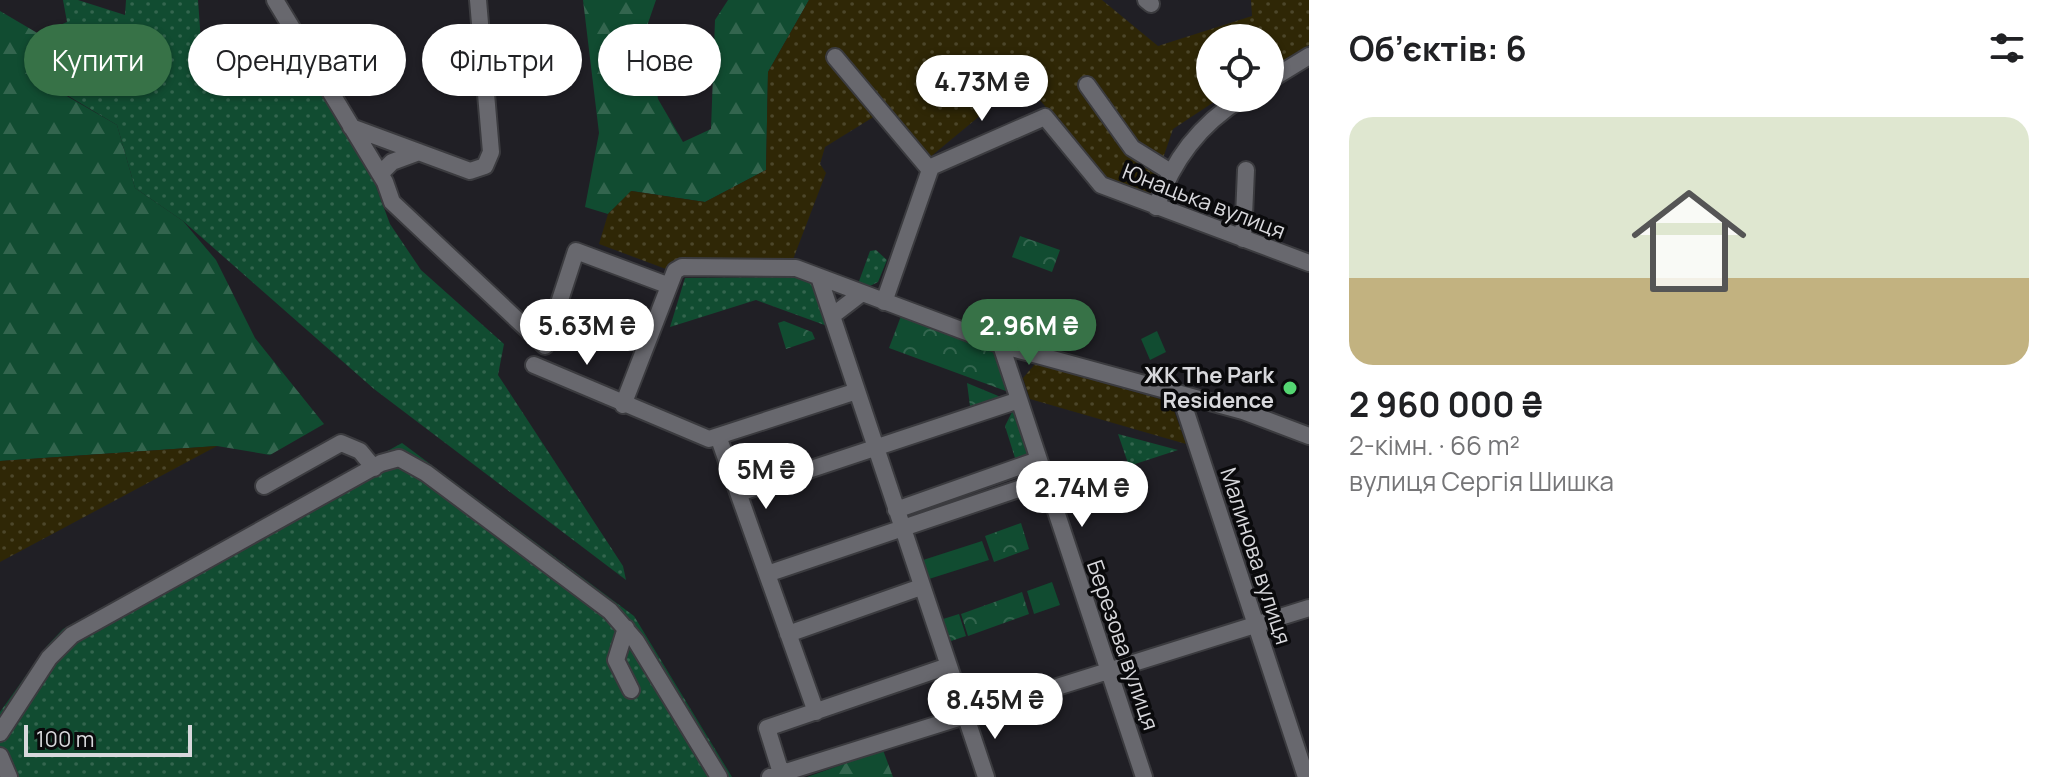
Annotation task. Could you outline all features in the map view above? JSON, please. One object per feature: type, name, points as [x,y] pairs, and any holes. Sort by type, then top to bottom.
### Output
[{"type":"street","points":[[275,0],[380,174],[392,202],[545,346],[576,251],[667,285]]},
{"type":"street","points":[[351,127],[470,171],[485,166],[491,152],[478,0]]},
{"type":"street","points":[[1284,71],[1309,56]]},
{"type":"street","points":[[835,57],[930,170],[884,302]]},
{"type":"street","points":[[1087,85],[1132,148],[1169,171]]},
{"type":"street","points":[[1156,207],[1169,171],[1190,142],[1221,112]]},
{"type":"street","name":"Юнацька вулиця","points":[[930,170],[1045,117],[1101,185],[1309,263]]},
{"type":"street","points":[[380,174],[392,162],[419,152]]},
{"type":"street","points":[[1243,239],[1246,170]]},
{"type":"street","points":[[623,405],[675,271],[682,267],[796,268],[1001,345],[1243,411],[1309,436]]},
{"type":"street","points":[[819,277],[986,777]]},
{"type":"street","points":[[832,316],[862,293]]},
{"type":"street","name":"Березова вулиця","points":[[1001,345],[1144,777]]},
{"type":"street","points":[[534,365],[709,439],[857,391]]},
{"type":"street","name":"Малинова вулиця","points":[[1180,394],[1306,777]]},
{"type":"street","points":[[739,493],[1019,400]]},
{"type":"street","points":[[718,436],[816,712]]},
{"type":"street","points":[[264,486],[341,443],[360,451],[374,468]]},
{"type":"street","points":[[0,733],[49,658],[72,635],[374,468],[399,458],[418,468],[587,591],[626,628],[719,777]]},
{"type":"street","points":[[896,510],[1038,460]]},
{"type":"street","points":[[767,574],[1045,480]]},
{"type":"street","points":[[788,634],[921,587]]},
{"type":"street","points":[[948,666],[767,728],[776,775],[1309,608]]},
{"type":"street","points":[[626,628],[616,660],[631,690]]},
{"type":"street","points":[[0,756],[9,777]]},
{"type":"green space","points":[[63,0],[78,0],[125,15],[126,0],[198,0],[200,24],[188,24],[188,96],[323,96],[374,181],[390,224],[421,270],[504,344],[498,375],[623,566],[626,580],[374,389],[183,221],[135,188],[117,125],[68,96],[172,96],[172,24],[62,24],[67,22]]},
{"type":"green space","points":[[583,0],[656,0],[648,24],[598,24],[598,96],[657,96],[683,142],[711,129],[712,96],[721,96],[721,24],[715,24],[715,20],[728,0],[809,0],[768,72],[766,170],[705,202],[632,191],[608,214],[585,207],[599,133]]},
{"type":"green space","points":[[0,11],[24,25],[24,96],[67,96],[117,125],[135,188],[183,221],[216,260],[255,338],[324,424],[270,455],[217,446],[0,461]]},
{"type":"green space","points":[[1020,236],[1060,250],[1052,272],[1012,257]]},
{"type":"green space","points":[[876,250],[887,260],[878,282],[868,287],[858,284],[870,251]]},
{"type":"green space","points":[[794,277],[815,284],[830,327],[756,300],[670,327],[685,278]]},
{"type":"green space","points":[[901,316],[1002,355],[1014,394],[889,348]]},
{"type":"green space","points":[[784,321],[812,332],[815,339],[786,349],[778,323]]},
{"type":"green space","points":[[1157,331],[1166,352],[1150,360],[1141,339]]},
{"type":"green space","points":[[967,383],[1008,400],[971,414]]},
{"type":"green space","points":[[1012,412],[1016,414],[1029,457],[1024,462],[1015,458],[1005,426]]},
{"type":"green space","points":[[1118,434],[1178,450],[1129,466]]},
{"type":"green space","points":[[402,443],[634,616],[732,777],[0,777],[0,712],[47,646],[63,629]]},
{"type":"green space","points":[[1021,523],[1029,549],[994,562],[985,536]]},
{"type":"green space","points":[[982,541],[989,560],[929,579],[923,560]]},
{"type":"green space","points":[[1052,582],[1060,605],[1034,614],[1027,591]]},
{"type":"green space","points":[[1022,592],[1029,614],[968,636],[961,614]]},
{"type":"green space","points":[[959,614],[966,636],[948,642],[940,620]]},
{"type":"green space","points":[[883,750],[893,777],[807,777]]},
{"type":"sand","points":[[809,0],[1102,0],[1158,46],[1196,34],[1196,112],[1199,112],[1173,129],[1149,199],[1105,177],[1023,80],[929,158],[888,108],[825,147],[820,164],[826,173],[792,262],[675,261],[666,269],[599,244],[608,214],[631,191],[705,202],[766,170],[768,72]]},
{"type":"sand","points":[[1251,0],[1309,0],[1309,45],[1284,60],[1284,24],[1227,24],[1252,16]]},
{"type":"sand","points":[[1035,364],[1171,402],[1186,444],[1030,399],[1023,378]]},
{"type":"sand","points":[[217,446],[0,562],[0,461]]},
{"type":"place","name":"ЖК The Park Residence","points":[[1290,388]]}]
